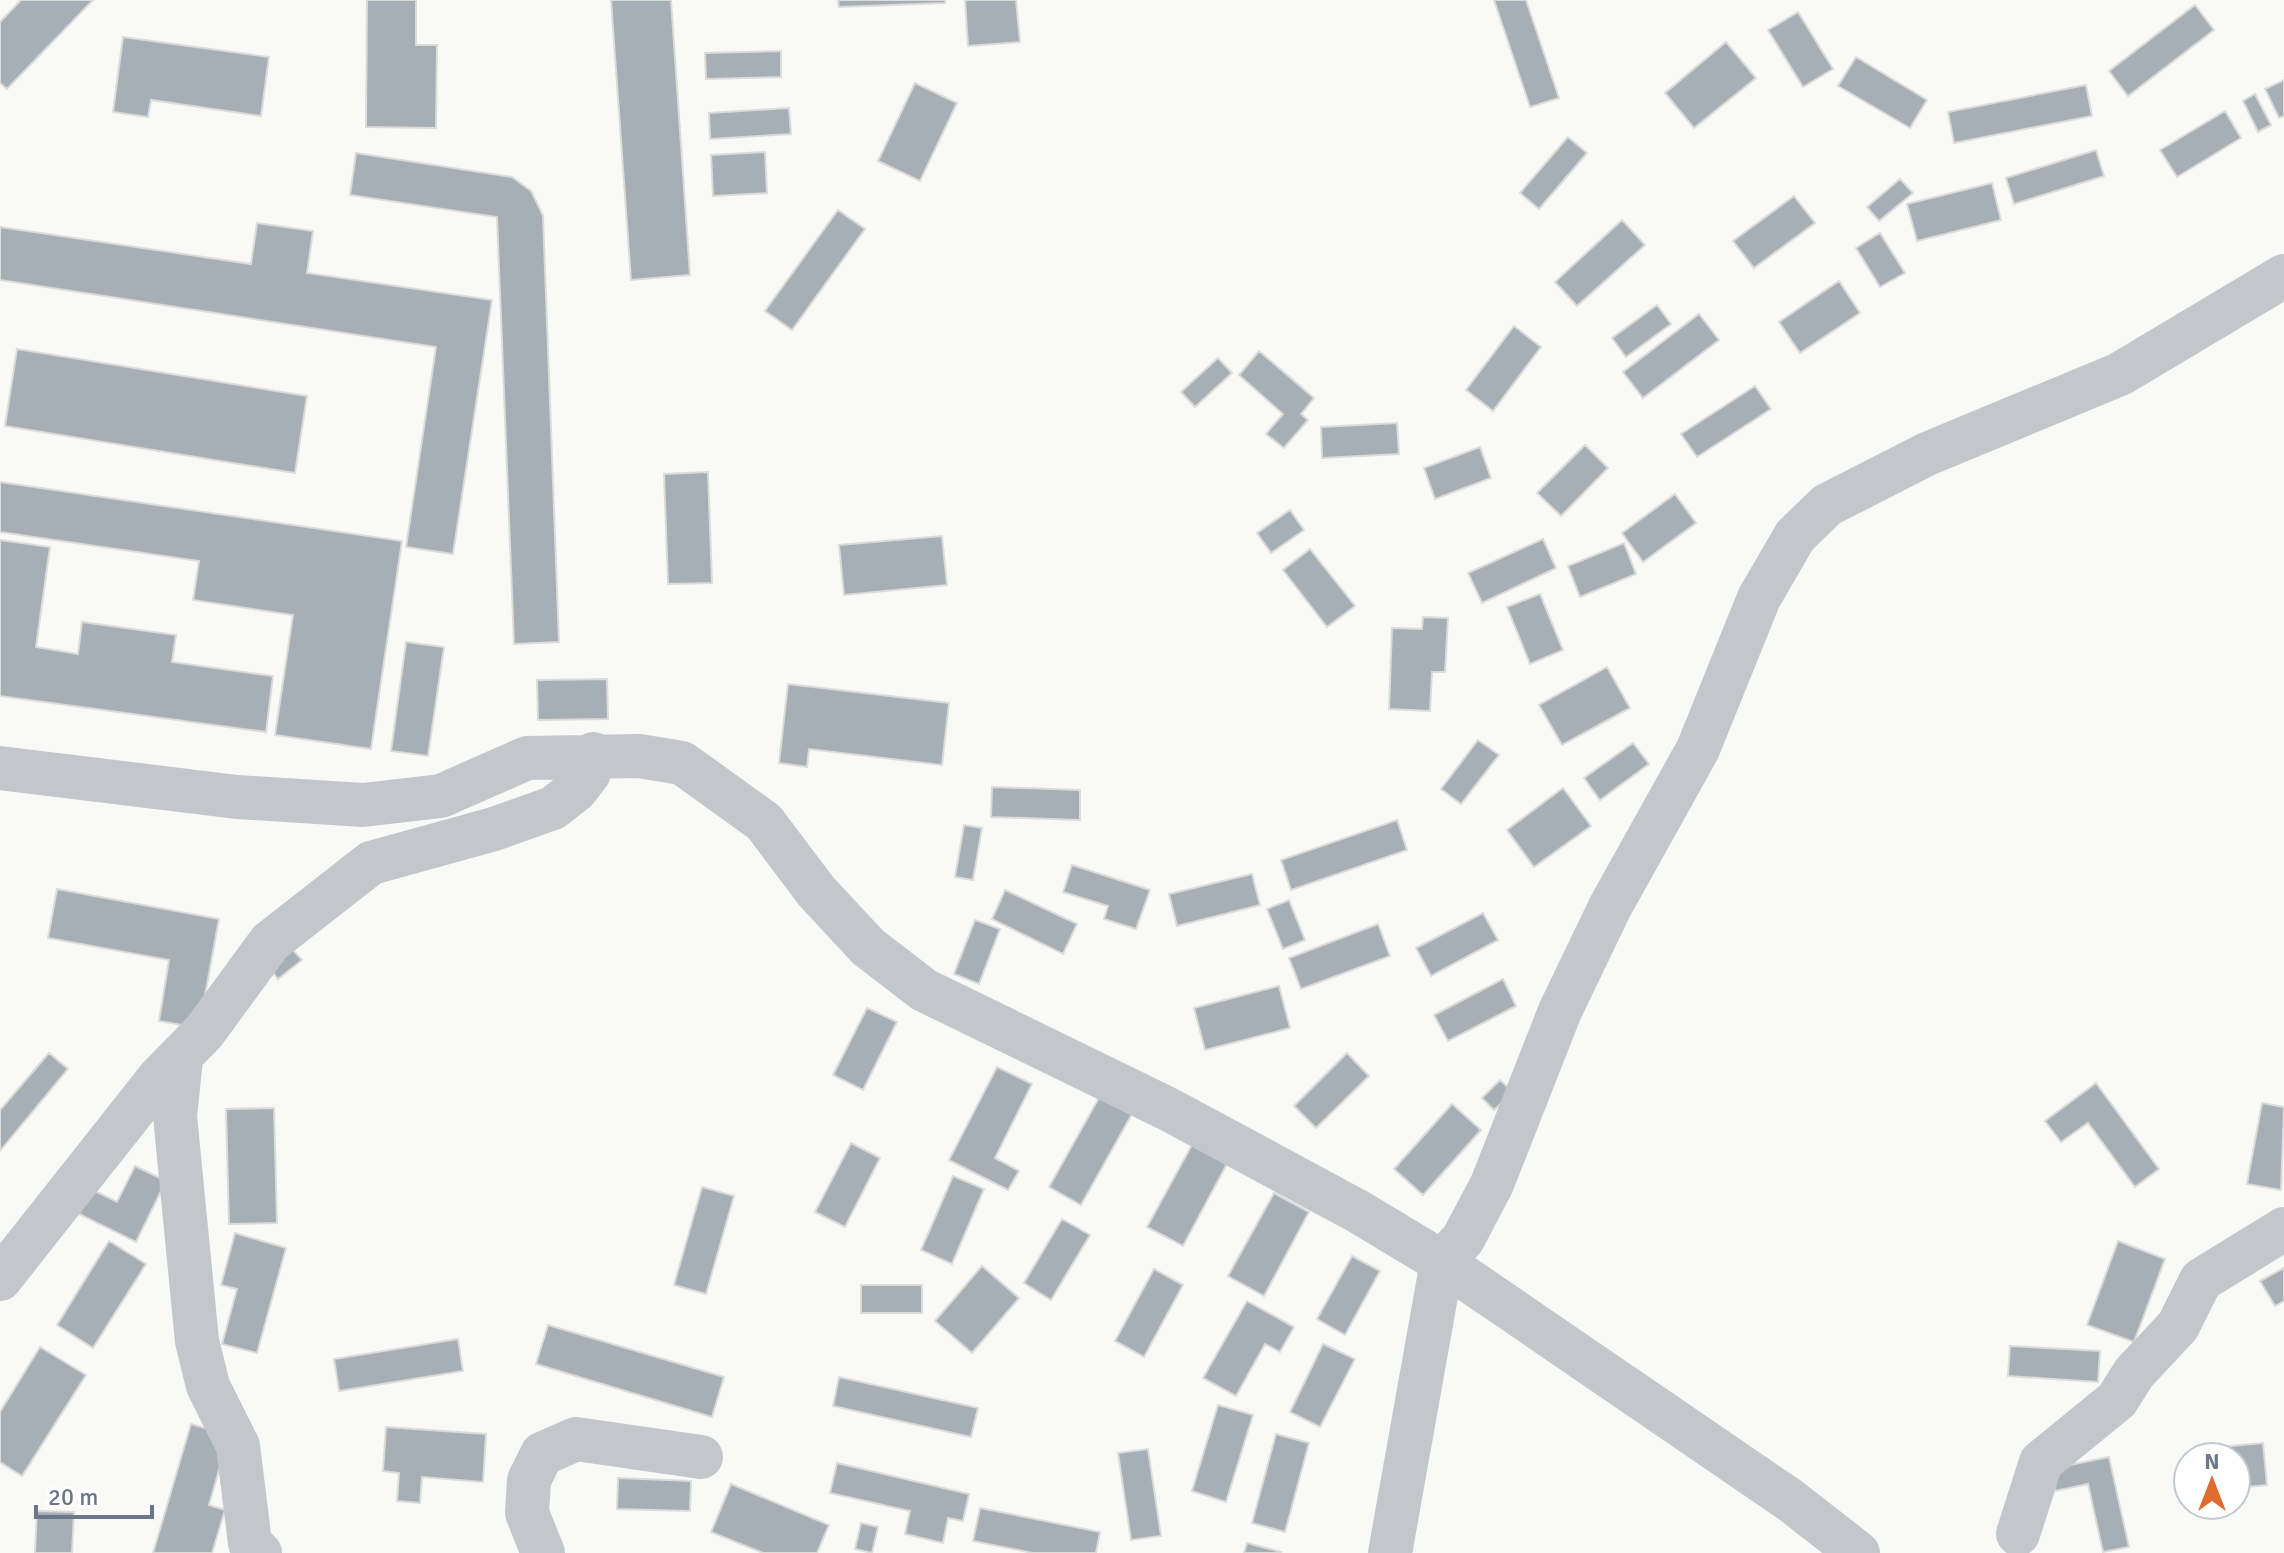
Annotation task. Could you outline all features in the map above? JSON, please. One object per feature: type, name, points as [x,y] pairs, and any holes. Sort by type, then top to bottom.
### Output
[{"type":"street","points":[[1390,1553],[1442,1262],[1463,1239],[1492,1184],[1560,1011],[1610,907],[1698,749],[1759,598],[1795,536],[1827,505],[1927,454],[2120,374],[2284,276]]},
{"type":"street","points":[[0,1279],[159,1078],[181,1059],[270,942],[371,863],[494,829],[553,808],[576,790],[589,773],[593,754]]},
{"type":"street","points":[[0,768],[237,797],[363,805],[441,796],[527,758],[593,754],[639,756],[682,763],[764,822],[816,891],[868,947],[924,990],[1168,1109],[1359,1212],[1442,1262],[1790,1500],[1858,1553]]},
{"type":"street","points":[[181,1059],[175,1116],[197,1341],[208,1386],[238,1446],[250,1543],[260,1553]]},
{"type":"street","points":[[2018,1534],[2041,1462],[2117,1400],[2134,1373],[2178,1326],[2201,1280],[2284,1229]]},
{"type":"street","points":[[543,1553],[527,1513],[529,1480],[542,1454],[576,1439],[701,1457]]},
{"type":"building","points":[[21,0],[93,0],[7,89],[0,83],[0,22]]},
{"type":"building","points":[[367,0],[416,0],[416,45],[437,45],[436,128],[366,127]]},
{"type":"building","points":[[611,0],[671,0],[690,275],[631,280]]},
{"type":"building","points":[[838,0],[945,0],[945,3],[839,7]]},
{"type":"building","points":[[965,0],[1016,0],[1020,42],[968,46]]},
{"type":"building","points":[[1494,0],[1526,0],[1559,98],[1530,107]]},
{"type":"building","points":[[2195,5],[2214,30],[2128,96],[2109,71]]},
{"type":"building","points":[[1798,12],[1833,69],[1803,87],[1768,30]]},
{"type":"building","points":[[123,37],[269,57],[261,116],[151,100],[148,117],[113,112]]},
{"type":"building","points":[[1726,42],[1756,78],[1694,128],[1665,93]]},
{"type":"building","points":[[781,51],[781,77],[706,79],[705,53]]},
{"type":"building","points":[[1856,57],[1927,100],[1910,128],[1838,86]]},
{"type":"building","points":[[2284,80],[2284,116],[2279,118],[2265,89]]},
{"type":"building","points":[[915,83],[957,103],[920,181],[878,161]]},
{"type":"building","points":[[2086,85],[2092,116],[1954,143],[1948,112]]},
{"type":"building","points":[[2255,94],[2271,125],[2258,132],[2243,101]]},
{"type":"building","points":[[789,108],[791,134],[710,139],[709,113]]},
{"type":"building","points":[[2225,111],[2241,138],[2177,177],[2160,150]]},
{"type":"building","points":[[1568,137],[1587,153],[1539,209],[1520,193]]},
{"type":"building","points":[[2096,150],[2104,176],[2014,204],[2006,178]]},
{"type":"building","points":[[765,152],[767,193],[713,196],[711,155]]},
{"type":"building","points":[[356,153],[512,177],[531,191],[543,216],[559,642],[514,644],[497,217],[350,195]]},
{"type":"building","points":[[1900,179],[1913,193],[1879,221],[1867,207]]},
{"type":"building","points":[[1992,183],[2001,220],[1917,241],[1907,204]]},
{"type":"building","points":[[1794,196],[1815,223],[1754,268],[1733,241]]},
{"type":"building","points":[[838,210],[865,229],[792,330],[765,311]]},
{"type":"building","points":[[1622,220],[1645,245],[1577,306],[1555,282]]},
{"type":"building","points":[[257,223],[313,231],[307,273],[492,300],[453,554],[406,547],[436,347],[0,280],[0,227],[251,264]]},
{"type":"building","points":[[1880,233],[1905,273],[1880,287],[1856,248]]},
{"type":"building","points":[[1839,281],[1860,313],[1800,353],[1779,322]]},
{"type":"building","points":[[1657,305],[1671,324],[1626,357],[1612,338]]},
{"type":"building","points":[[1699,314],[1719,340],[1643,398],[1623,372]]},
{"type":"building","points":[[1514,326],[1541,347],[1493,411],[1466,390]]},
{"type":"building","points":[[17,349],[307,396],[295,473],[5,426]]},
{"type":"building","points":[[1259,351],[1314,398],[1301,414],[1308,420],[1284,448],[1266,434],[1283,414],[1239,375]]},
{"type":"building","points":[[1218,358],[1232,373],[1195,407],[1181,392]]},
{"type":"building","points":[[1755,386],[1771,409],[1697,457],[1681,434]]},
{"type":"building","points":[[1397,423],[1399,454],[1322,458],[1321,427]]},
{"type":"building","points":[[1585,445],[1608,468],[1561,516],[1537,493]]},
{"type":"building","points":[[1480,447],[1491,478],[1435,499],[1424,468]]},
{"type":"building","points":[[708,472],[712,583],[668,584],[664,474]]},
{"type":"building","points":[[0,482],[402,541],[371,749],[275,735],[293,615],[193,600],[199,561],[0,532]]},
{"type":"building","points":[[1675,494],[1696,523],[1643,562],[1622,533]]},
{"type":"building","points":[[1290,510],[1304,530],[1271,553],[1257,533]]},
{"type":"building","points":[[942,536],[947,585],[844,595],[839,545]]},
{"type":"building","points":[[1543,539],[1556,568],[1482,603],[1468,573]]},
{"type":"building","points":[[0,540],[50,547],[36,647],[78,654],[82,622],[176,635],[172,662],[273,676],[266,732],[0,696]]},
{"type":"building","points":[[1624,543],[1636,574],[1580,597],[1568,566]]},
{"type":"building","points":[[1310,549],[1355,606],[1327,627],[1283,570]]},
{"type":"building","points":[[1540,594],[1563,650],[1530,664],[1507,607]]},
{"type":"building","points":[[1423,617],[1448,618],[1445,672],[1432,672],[1430,711],[1389,709],[1392,628],[1422,629]]},
{"type":"building","points":[[406,642],[444,647],[428,756],[391,751]]},
{"type":"building","points":[[1607,667],[1630,708],[1562,745],[1539,705]]},
{"type":"building","points":[[607,679],[608,719],[538,720],[537,680]]},
{"type":"building","points":[[788,684],[949,703],[942,765],[809,749],[807,767],[779,763]]},
{"type":"building","points":[[1478,740],[1499,755],[1461,804],[1441,789]]},
{"type":"building","points":[[1633,743],[1649,764],[1600,800],[1584,778]]},
{"type":"building","points":[[992,787],[1080,790],[1080,820],[991,817]]},
{"type":"building","points":[[1563,788],[1591,826],[1534,867],[1507,830]]},
{"type":"building","points":[[1397,820],[1407,850],[1291,890],[1281,860]]},
{"type":"building","points":[[964,825],[982,828],[973,880],[955,877]]},
{"type":"building","points":[[1072,865],[1150,890],[1136,929],[1104,919],[1108,906],[1063,892]]},
{"type":"building","points":[[1252,874],[1260,905],[1177,926],[1169,894]]},
{"type":"building","points":[[57,889],[219,919],[199,1028],[159,1021],[169,960],[48,938]]},
{"type":"building","points":[[1005,890],[1077,924],[1063,954],[992,919]]},
{"type":"building","points":[[1289,900],[1305,940],[1283,949],[1267,909]]},
{"type":"building","points":[[1483,913],[1498,940],[1431,976],[1416,948]]},
{"type":"building","points":[[975,920],[1000,929],[979,984],[954,974]]},
{"type":"building","points":[[1378,924],[1390,956],[1301,989],[1289,958]]},
{"type":"building","points":[[292,949],[302,960],[278,979],[270,969]]},
{"type":"building","points":[[1503,979],[1516,1006],[1448,1041],[1434,1015]]},
{"type":"building","points":[[1279,986],[1290,1028],[1205,1050],[1194,1008]]},
{"type":"building","points":[[867,1008],[897,1022],[863,1090],[833,1075]]},
{"type":"building","points":[[49,1053],[68,1069],[0,1151],[0,1110]]},
{"type":"building","points":[[1347,1053],[1369,1076],[1316,1128],[1294,1106]]},
{"type":"building","points":[[997,1067],[1032,1084],[995,1158],[1019,1171],[1008,1190],[949,1160]]},
{"type":"building","points":[[1500,1080],[1513,1092],[1494,1110],[1482,1098]]},
{"type":"building","points":[[2096,1083],[2159,1169],[2135,1187],[2088,1123],[2061,1142],[2045,1121]]},
{"type":"building","points":[[1100,1096],[1132,1114],[1081,1205],[1049,1187]]},
{"type":"building","points":[[2262,1103],[2284,1107],[2281,1190],[2247,1184]]},
{"type":"building","points":[[1452,1104],[1481,1130],[1423,1195],[1394,1169]]},
{"type":"building","points":[[274,1108],[277,1223],[229,1224],[226,1109]]},
{"type":"building","points":[[851,1143],[880,1158],[845,1227],[815,1212]]},
{"type":"building","points":[[1193,1143],[1228,1162],[1183,1246],[1147,1227]]},
{"type":"building","points":[[135,1166],[166,1181],[136,1242],[79,1214],[91,1189],[117,1202]]},
{"type":"building","points":[[953,1176],[984,1189],[952,1264],[921,1250]]},
{"type":"building","points":[[702,1187],[734,1196],[706,1294],[674,1285]]},
{"type":"building","points":[[1274,1193],[1309,1212],[1264,1296],[1228,1276]]},
{"type":"building","points":[[1062,1219],[1090,1235],[1051,1300],[1024,1283]]},
{"type":"building","points":[[235,1233],[286,1248],[257,1353],[222,1344],[237,1289],[221,1285]]},
{"type":"building","points":[[109,1241],[146,1264],[93,1348],[57,1325]]},
{"type":"building","points":[[2118,1241],[2165,1259],[2134,1342],[2087,1325]]},
{"type":"building","points":[[1352,1256],[1380,1271],[1345,1335],[1317,1319]]},
{"type":"building","points":[[982,1266],[1019,1298],[972,1353],[935,1321]]},
{"type":"building","points":[[2284,1268],[2284,1301],[2275,1306],[2260,1281]]},
{"type":"building","points":[[1154,1269],[1183,1285],[1144,1357],[1115,1341]]},
{"type":"building","points":[[861,1285],[922,1285],[922,1313],[861,1313]]},
{"type":"building","points":[[1247,1301],[1294,1327],[1280,1352],[1265,1344],[1236,1396],[1203,1378]]},
{"type":"building","points":[[548,1325],[724,1377],[712,1417],[536,1364]]},
{"type":"building","points":[[458,1339],[463,1371],[339,1391],[334,1359]]},
{"type":"building","points":[[1323,1344],[1355,1359],[1320,1427],[1290,1412]]},
{"type":"building","points":[[2010,1346],[2100,1351],[2098,1382],[2008,1376]]},
{"type":"building","points":[[40,1347],[86,1375],[22,1476],[0,1462],[0,1412]]},
{"type":"building","points":[[839,1377],[978,1408],[971,1437],[833,1406]]},
{"type":"building","points":[[1218,1405],[1253,1415],[1226,1502],[1192,1491]]},
{"type":"building","points":[[191,1424],[229,1435],[209,1505],[225,1510],[212,1553],[153,1553]]},
{"type":"building","points":[[386,1427],[486,1434],[483,1482],[422,1477],[420,1503],[397,1501],[399,1473],[383,1471]]},
{"type":"building","points":[[1276,1434],[1309,1443],[1285,1532],[1252,1523]]},
{"type":"building","points":[[2263,1443],[2267,1485],[2252,1486],[2252,1444]]},
{"type":"building","points":[[1148,1449],[1161,1536],[1131,1540],[1118,1453]]},
{"type":"building","points":[[2109,1457],[2129,1547],[2103,1552],[2088,1484],[2055,1491],[2050,1469]]},
{"type":"building","points":[[837,1463],[969,1494],[963,1521],[948,1518],[943,1543],[905,1534],[910,1511],[830,1493]]},
{"type":"building","points":[[618,1478],[691,1481],[690,1511],[617,1509]]},
{"type":"building","points":[[731,1484],[829,1525],[817,1553],[763,1553],[711,1532]]},
{"type":"building","points":[[980,1508],[1100,1532],[1096,1553],[1033,1553],[973,1541]]},
{"type":"building","points":[[37,1511],[74,1512],[72,1553],[35,1553]]},
{"type":"building","points":[[861,1523],[878,1527],[872,1553],[855,1549]]},
{"type":"building","points":[[1247,1543],[1281,1552],[1244,1553]]}]
